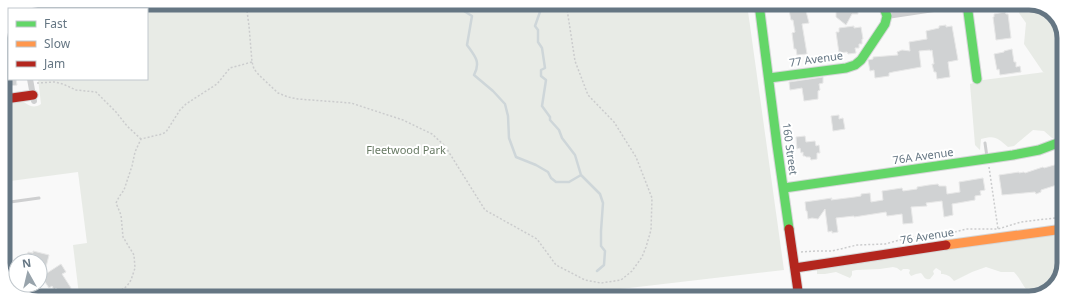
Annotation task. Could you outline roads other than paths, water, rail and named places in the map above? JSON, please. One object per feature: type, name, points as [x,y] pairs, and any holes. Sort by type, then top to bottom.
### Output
[{"type":"street","name":"160 Street","points":[[760,10],[798,291]]},
{"type":"street","name":"77 Avenue","points":[[769,78],[846,68],[855,65],[861,60],[885,24],[886,12],[906,10]]},
{"type":"street","points":[[968,10],[977,79]]},
{"type":"street","points":[[10,98],[33,98],[33,81]]},
{"type":"street","name":"76A Avenue","points":[[784,188],[988,162],[1039,150],[1057,143]]},
{"type":"street","name":"76 Avenue","points":[[795,268],[1057,230]]},
{"type":"lane","points":[[985,143],[988,162]]},
{"type":"lane","points":[[10,202],[39,198]]},
{"type":"waterway","points":[[464,10],[472,16],[467,45],[475,56],[477,63],[474,75],[493,91],[505,104],[508,116],[509,138],[516,157],[536,165],[548,172],[551,178],[556,182],[569,182],[581,175],[600,194],[603,203],[601,246],[605,251],[604,265],[597,271]]},
{"type":"waterway","points":[[541,10],[535,26],[538,30],[538,42],[542,48],[545,68],[541,70],[541,76],[546,80],[542,106],[550,117],[550,120],[559,130],[562,138],[575,155],[581,175]]},
{"type":"park label","name":"Fleetwood Park","points":[[406,150]]}]
